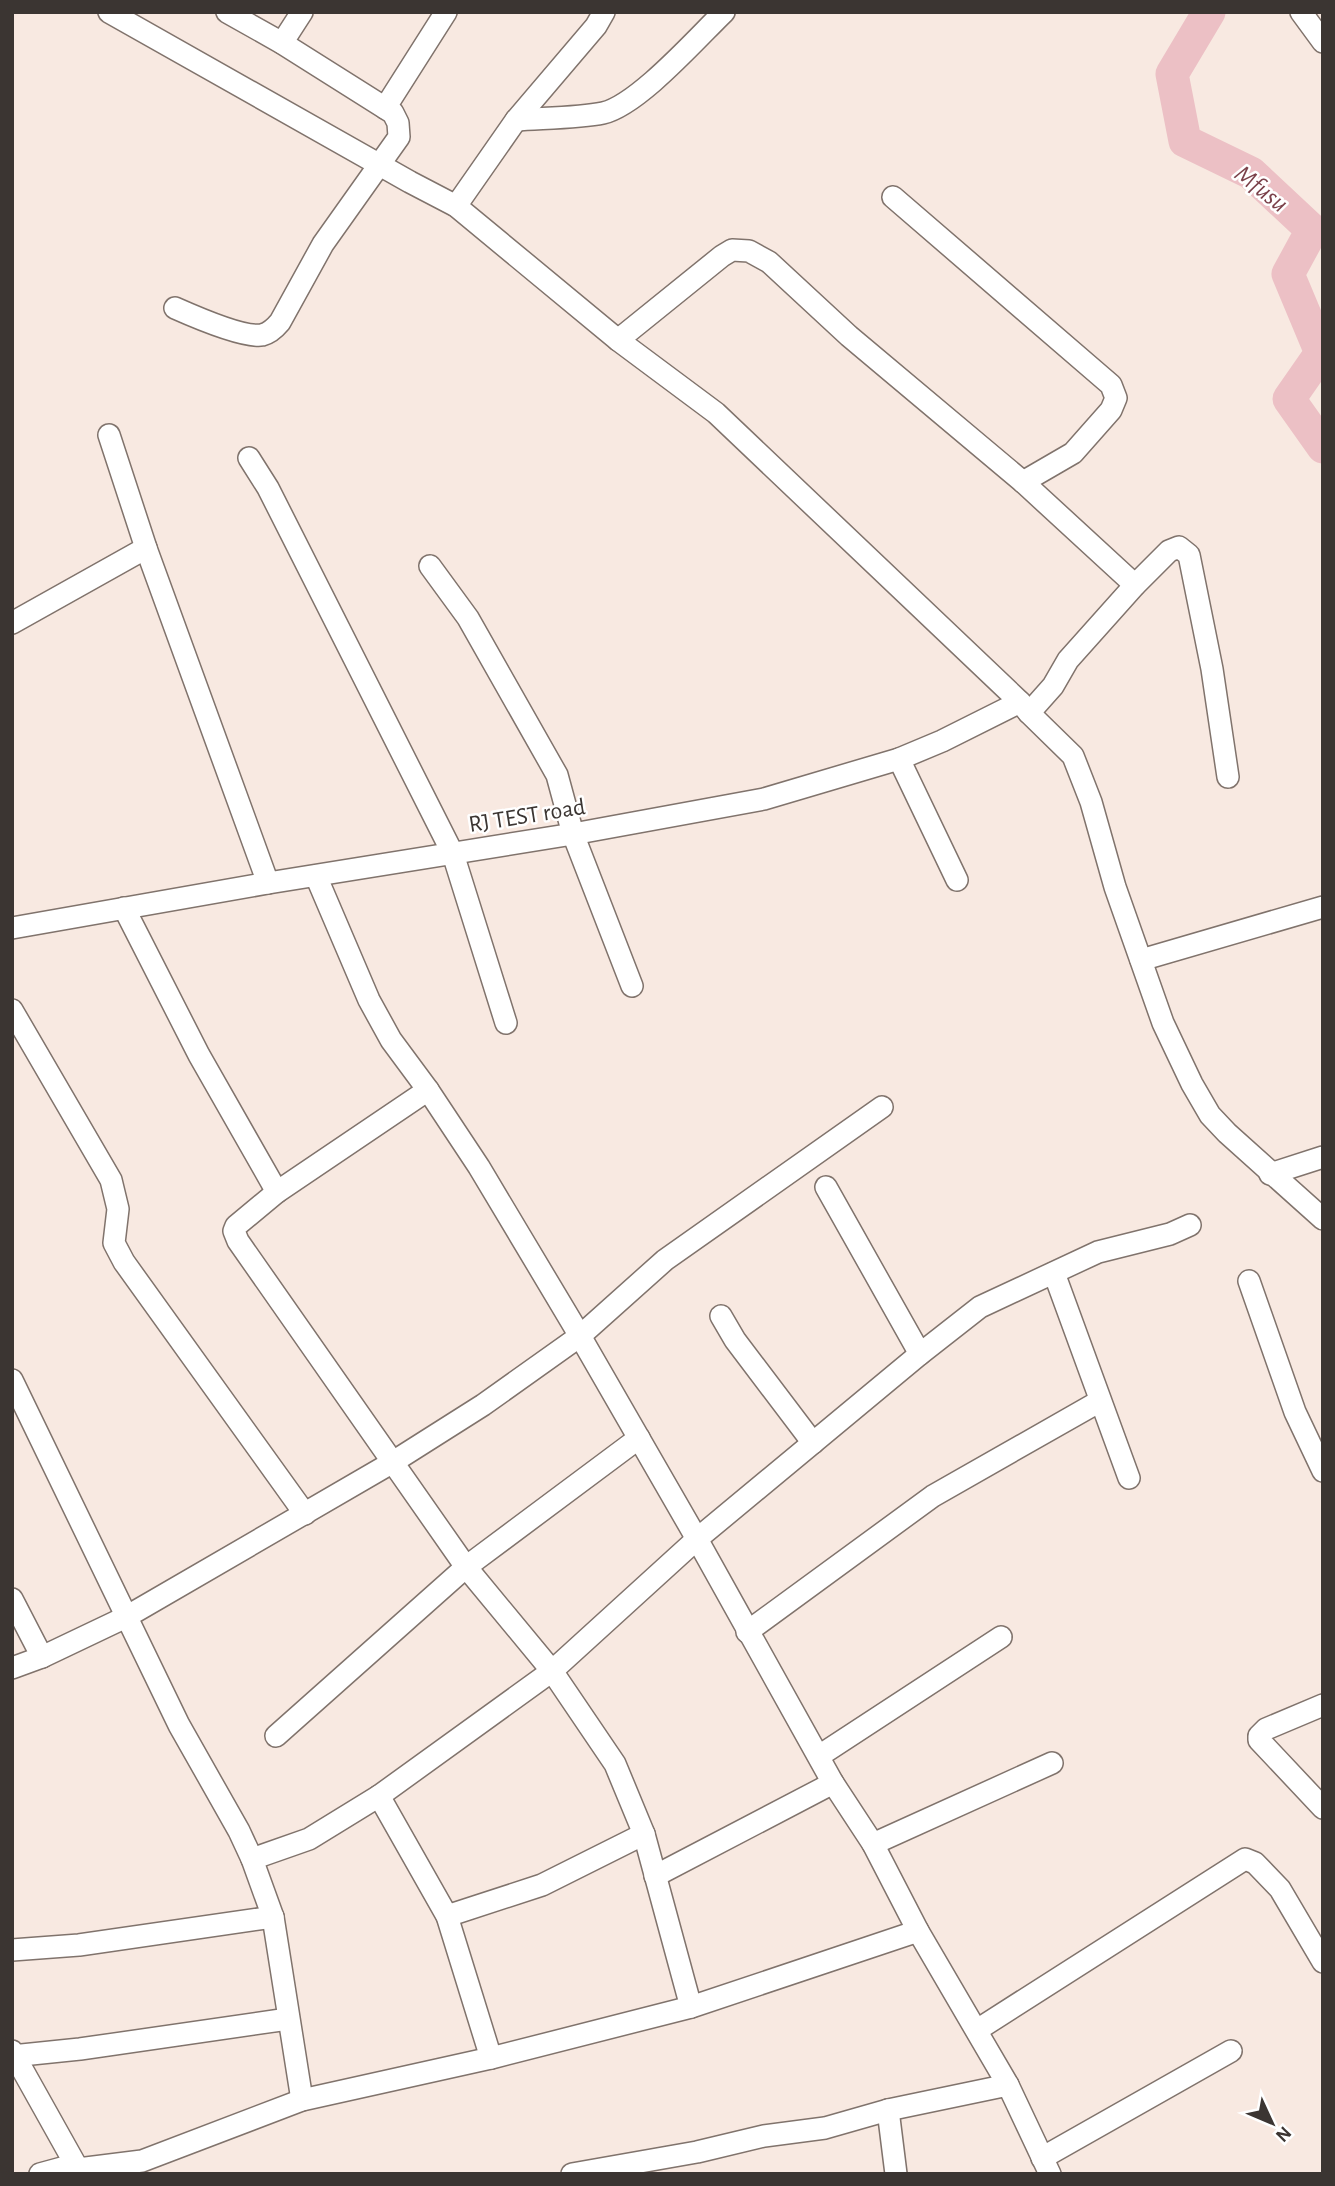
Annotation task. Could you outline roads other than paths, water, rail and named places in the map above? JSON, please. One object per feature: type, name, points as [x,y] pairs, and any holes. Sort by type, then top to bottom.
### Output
[{"type":"street","points":[[109,12],[456,206],[618,340],[716,413],[1025,708],[1073,756],[1091,802],[1115,887],[1163,1023],[1210,1115],[1270,1174],[1323,1219]]},
{"type":"street","points":[[175,308],[206,321],[254,335],[271,331],[280,322],[323,244],[399,137],[398,123],[393,113],[385,107],[227,12]]},
{"type":"street","points":[[282,43],[302,12]]},
{"type":"street","points":[[385,107],[446,12]]},
{"type":"street","points":[[456,206],[516,120],[596,26],[604,12]]},
{"type":"street","points":[[516,120],[604,113],[624,105],[724,12]]},
{"type":"street","points":[[1301,12],[1323,42]]},
{"type":"street","points":[[893,197],[1111,385],[1116,398],[1111,410],[1073,453],[1023,482]]},
{"type":"street","points":[[618,340],[722,256],[732,250],[749,251],[769,262],[849,336],[1023,482],[1135,585]]},
{"type":"street","points":[[109,435],[146,548],[268,883]]},
{"type":"street","points":[[249,458],[268,488],[453,854],[506,1023]]},
{"type":"street","points":[[1025,708],[1052,686],[1068,660],[1135,585],[1169,551],[1179,547],[1188,555],[1212,669],[1228,778]]},
{"type":"street","points":[[12,623],[146,548]]},
{"type":"street","points":[[430,566],[468,618],[557,775],[573,834],[632,986]]},
{"type":"street","name":"RJ TEST road","points":[[12,928],[573,834],[764,799],[899,759],[1025,708]]},
{"type":"street","points":[[899,759],[957,880]]},
{"type":"street","points":[[316,876],[369,1000],[391,1040],[479,1167],[580,1336],[833,1783],[873,1844],[918,1931],[1008,2085],[1046,2166],[1231,2051]]},
{"type":"street","points":[[1140,960],[1323,907]]},
{"type":"street","points":[[124,908],[205,1065],[277,1192]]},
{"type":"street","points":[[12,1010],[111,1180],[118,1209],[114,1244],[124,1262],[305,1514]]},
{"type":"street","points":[[428,1090],[277,1192],[236,1226],[234,1231],[237,1241],[466,1567],[552,1671],[615,1764],[644,1834],[691,2007]]},
{"type":"street","points":[[12,1668],[42,1657],[126,1617],[393,1462],[483,1405],[580,1336],[665,1260],[882,1107]]},
{"type":"street","points":[[1270,1174],[1323,1157]]},
{"type":"street","points":[[826,1187],[920,1354]]},
{"type":"street","points":[[252,1859],[309,1839],[379,1796],[552,1671],[697,1539],[979,1307],[1098,1252],[1170,1234],[1190,1225]]},
{"type":"street","points":[[1054,1273],[1129,1478]]},
{"type":"street","points":[[1249,1281],[1295,1412],[1323,1471]]},
{"type":"street","points":[[721,1316],[735,1340],[813,1443]]},
{"type":"street","points":[[12,1380],[189,1744],[252,1859],[273,1917],[302,2100]]},
{"type":"street","points":[[747,1632],[933,1496],[1100,1401]]},
{"type":"street","points":[[276,1736],[466,1567],[639,1438]]},
{"type":"street","points":[[12,1599],[42,1657]]},
{"type":"street","points":[[819,1756],[1001,1637]]},
{"type":"street","points":[[1323,1705],[1266,1728],[1259,1736],[1259,1740],[1323,1808]]},
{"type":"street","points":[[873,1844],[1052,1763]]},
{"type":"street","points":[[656,1876],[833,1783]]},
{"type":"street","points":[[379,1796],[447,1916],[491,2058]]},
{"type":"street","points":[[447,1916],[542,1885],[644,1834]]},
{"type":"street","points":[[976,2030],[1245,1859],[1255,1863],[1280,1889],[1323,1962]]},
{"type":"street","points":[[12,1950],[103,1942],[273,1917]]},
{"type":"street","points":[[40,2174],[69,2170],[148,2167],[302,2100],[491,2058],[691,2007],[918,1931]]},
{"type":"street","points":[[69,2170],[13,2054],[80,2049],[288,2020]]},
{"type":"street","points":[[572,2174],[696,2152],[764,2136],[825,2128],[888,2110],[1008,2085]]},
{"type":"street","points":[[888,2110],[895,2174]]},
{"type":"waterway","name":"Mfusu","points":[[1209,12],[1172,74],[1185,141],[1251,173],[1312,230],[1288,274],[1321,353],[1289,399],[1323,447]]}]
